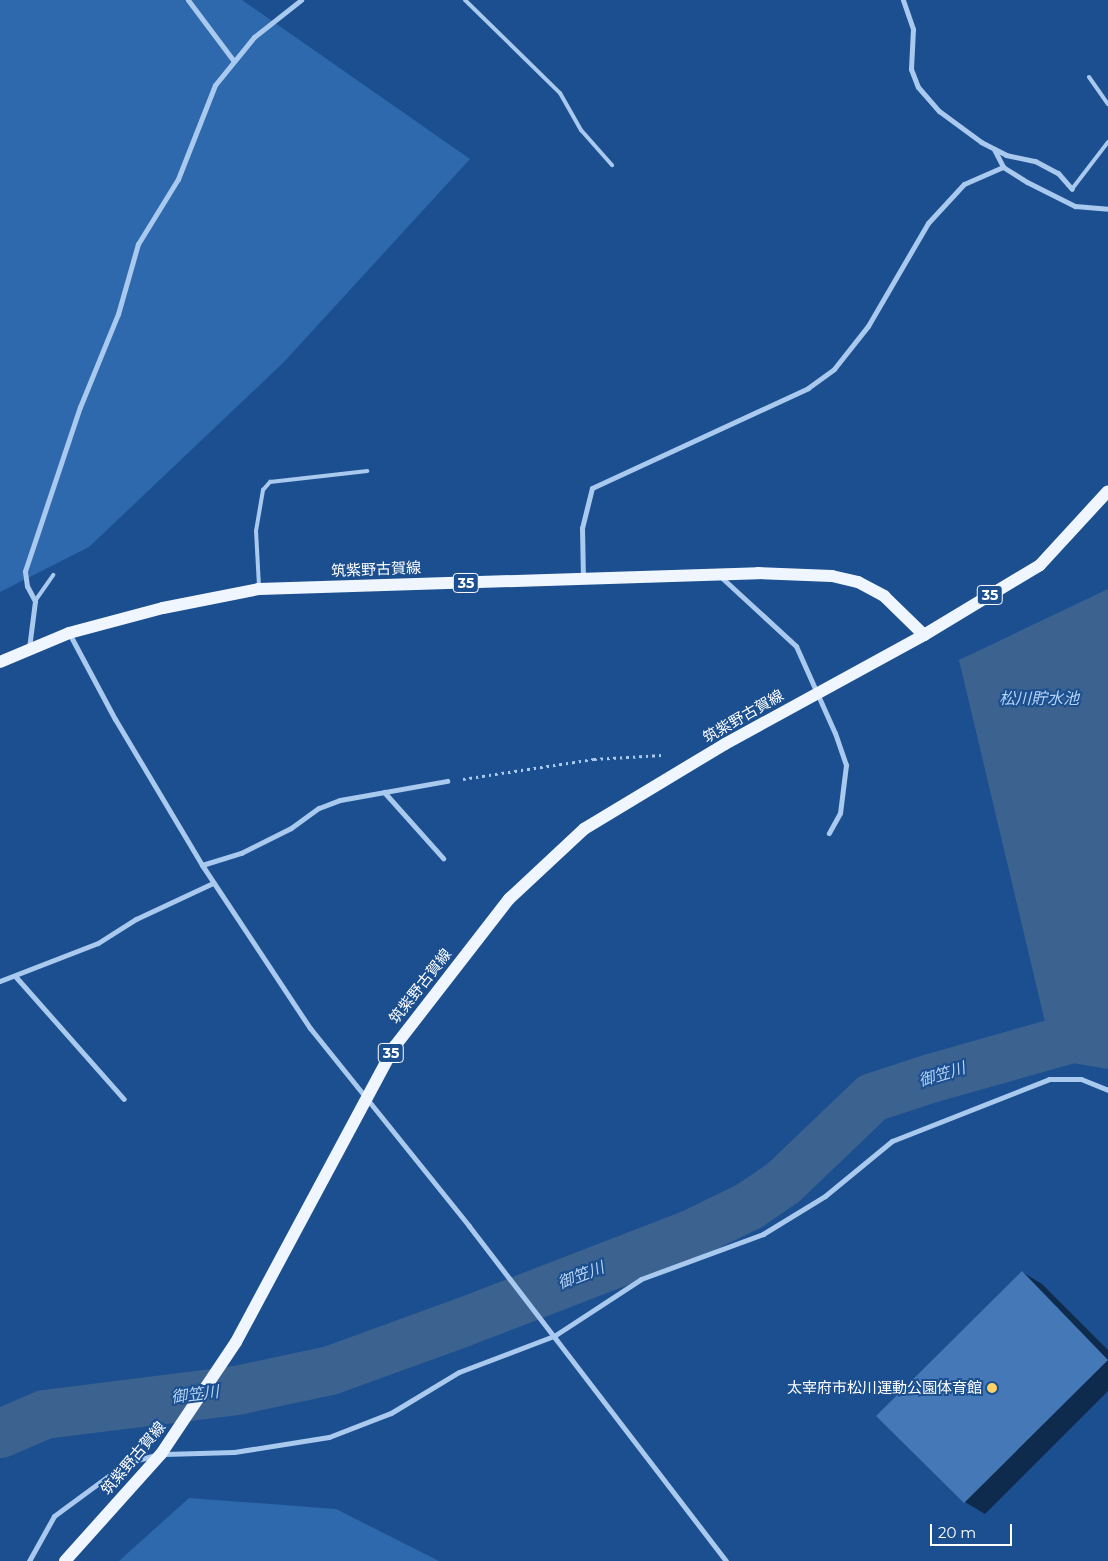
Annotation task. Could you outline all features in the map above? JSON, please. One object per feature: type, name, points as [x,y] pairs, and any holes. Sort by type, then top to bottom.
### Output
[{"type":"main road","name":"筑紫野古賀線","points":[[65,1561],[161,1454],[188,1414],[236,1342],[395,1046],[508,899],[584,829],[724,744],[924,635],[1040,565],[1108,491]]},
{"type":"main road","name":"筑紫野古賀線","points":[[0,662],[29,648],[69,633],[163,608],[259,590],[719,575],[832,576],[858,582],[884,596],[924,635]]},
{"type":"street","points":[[188,0],[233,60]]},
{"type":"street","points":[[29,648],[35,601],[27,586],[25,571],[80,408],[118,314],[138,244],[178,179],[215,85],[233,60],[254,37],[301,0]]},
{"type":"street","points":[[903,0],[913,29],[911,70],[918,88],[939,111],[994,148],[1058,173],[1072,189]]},
{"type":"street","points":[[994,148],[1003,167],[1075,206],[1108,209]]},
{"type":"street","points":[[583,579],[582,528],[592,488],[808,388],[834,369],[868,326],[928,223],[964,184],[1003,167]]},
{"type":"street","points":[[719,575],[796,646],[835,733],[846,764],[840,813],[829,833]]},
{"type":"street","points":[[69,633],[202,866],[310,1028],[505,1273],[726,1561]]},
{"type":"street","points":[[202,866],[240,853],[291,828],[319,808],[340,800],[447,781]]},
{"type":"street","points":[[384,792],[443,858]]},
{"type":"street","points":[[0,981],[98,943],[136,918],[213,883]]},
{"type":"street","points":[[15,976],[124,1099]]},
{"type":"street","points":[[29,1561],[54,1516],[126,1463],[160,1454],[234,1452],[329,1437],[391,1413],[459,1372],[554,1336],[641,1279],[763,1234],[825,1196],[892,1141],[1049,1079],[1081,1078],[1108,1090]]},
{"type":"lane","points":[[465,0],[560,93],[581,130],[612,165]]},
{"type":"lane","points":[[1089,77],[1108,104]]},
{"type":"lane","points":[[1072,189],[1108,142]]},
{"type":"lane","points":[[259,590],[256,531],[262,490],[270,482],[367,471]]},
{"type":"lane","points":[[35,601],[53,575]]},
{"type":"path","points":[[447,781],[594,759],[662,755]]},
{"type":"shaded area","points":[[0,0],[242,0],[470,159],[283,363],[89,547],[0,592]]},
{"type":"shaded area","points":[[189,1498],[336,1509],[439,1561],[119,1561]]},
{"type":"water","name":"松川貯水池","points":[[1108,589],[1108,1069],[1054,1060],[959,660]]},
{"type":"building","name":"太宰府市松川運動公園体育館","points":[[1022,1271],[1108,1360],[964,1503],[876,1416]]},
{"type":"waterway","name":"御笠川","points":[[0,1433],[44,1414],[236,1390],[330,1370],[462,1322],[690,1234],[748,1206],[783,1182],[872,1097],[930,1078],[1085,1034],[1108,1006]]},
{"type":"place","name":"太宰府市松川運動公園体育館","points":[[992,1388]]}]
